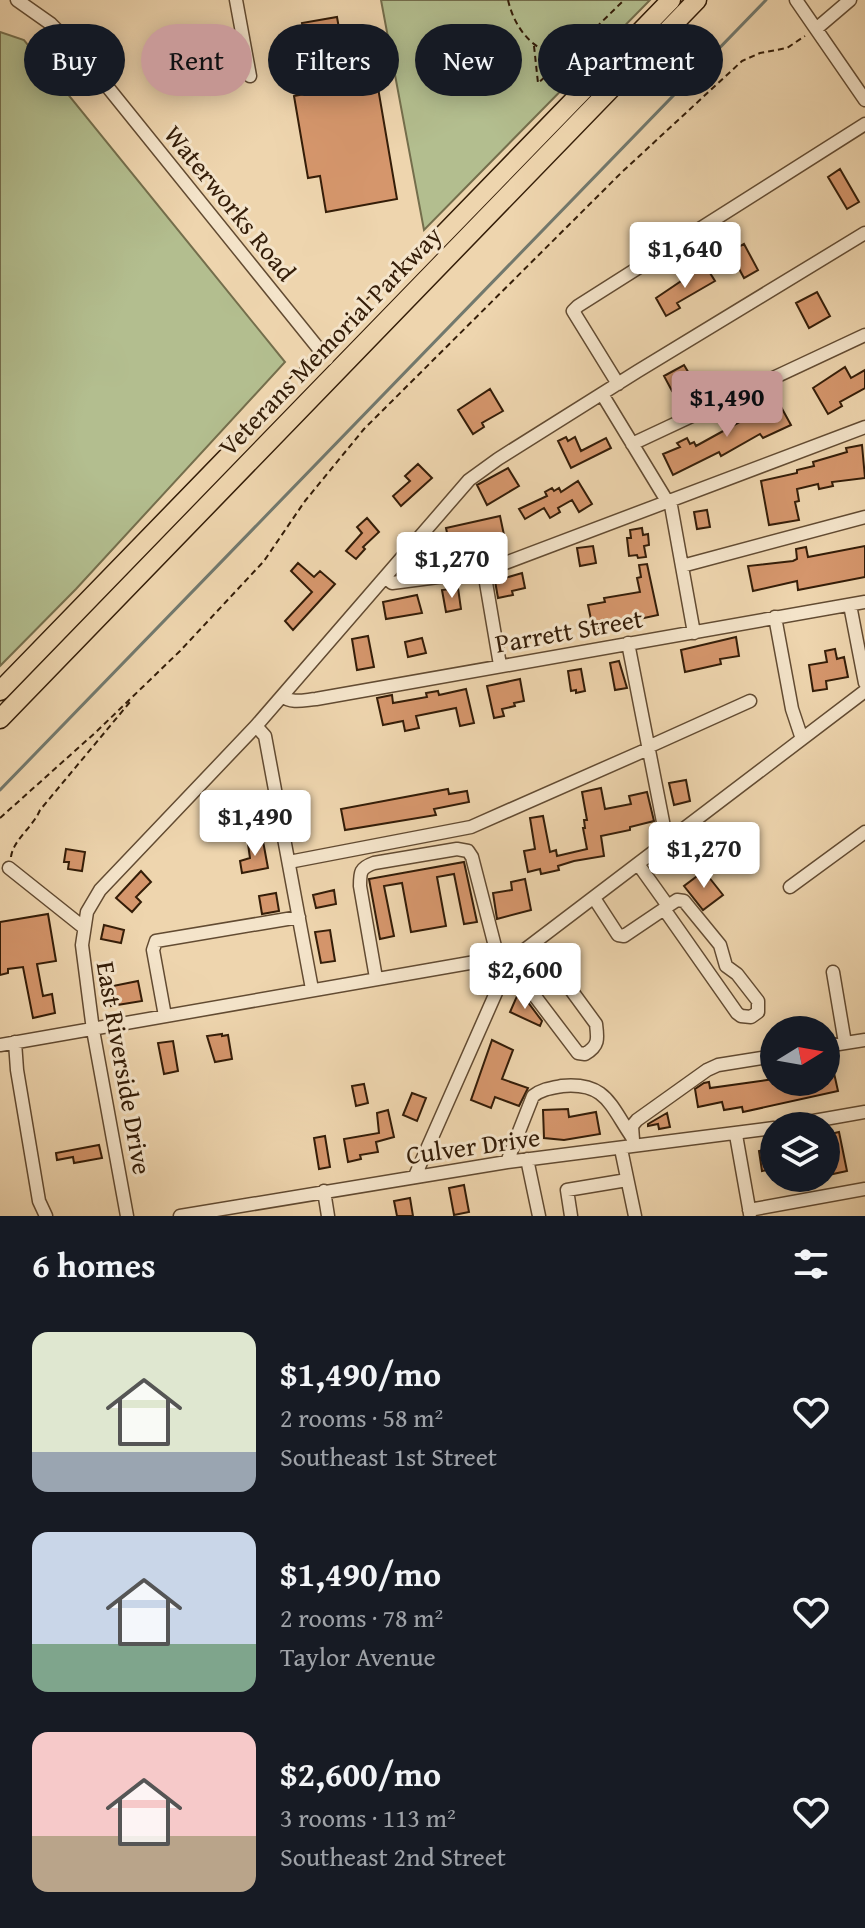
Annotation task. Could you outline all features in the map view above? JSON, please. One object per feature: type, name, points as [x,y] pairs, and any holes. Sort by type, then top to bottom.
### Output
[{"type":"highway","name":"Veterans Memorial Parkway","points":[[0,691],[671,0]]},
{"type":"highway","name":"Veterans Memorial Parkway","points":[[0,719],[697,0]]},
{"type":"street","name":"Waterworks Road","points":[[17,0],[51,24],[81,54],[337,371]]},
{"type":"street","points":[[236,0],[240,24]]},
{"type":"street","points":[[796,0],[865,100]]},
{"type":"street","points":[[816,29],[850,0]]},
{"type":"street","points":[[618,384],[573,311],[865,124]]},
{"type":"street","points":[[9,868],[83,927],[87,912],[100,890],[256,726],[479,471],[865,233]]},
{"type":"street","points":[[632,444],[865,335]]},
{"type":"street","points":[[602,394],[668,500],[694,633]]},
{"type":"street","points":[[385,577],[392,583],[484,571],[865,427]]},
{"type":"street","points":[[682,566],[865,517]]},
{"type":"street","points":[[484,571],[500,665]]},
{"type":"street","name":"Parrett Street","points":[[282,696],[295,701],[316,699],[865,602]]},
{"type":"street","points":[[850,605],[865,683]]},
{"type":"street","points":[[775,617],[792,709],[802,739]]},
{"type":"street","points":[[628,643],[665,832],[670,839]]},
{"type":"street","points":[[0,1045],[376,978],[506,962],[865,691]]},
{"type":"street","points":[[289,862],[471,827],[750,701]]},
{"type":"street","points":[[256,726],[265,736],[312,989]]},
{"type":"street","points":[[790,887],[865,832]]},
{"type":"street","points":[[376,978],[360,886],[363,867],[457,849],[468,851],[506,962],[578,1053],[585,1054],[594,1049],[598,1038],[596,1024],[536,942]]},
{"type":"street","points":[[594,898],[618,935],[624,936],[629,935],[666,908],[677,900],[684,901],[720,945],[726,966],[737,974],[758,1001],[758,1012],[751,1017],[737,1013],[666,908],[638,864]]},
{"type":"street","points":[[165,1016],[153,950],[156,941],[299,917]]},
{"type":"street","name":"East Riverside Drive","points":[[83,927],[82,945],[93,1030],[127,1216]]},
{"type":"street","points":[[415,1176],[506,962]]},
{"type":"street","points":[[833,972],[845,1043]]},
{"type":"street","points":[[840,1044],[865,1040]]},
{"type":"street","points":[[15,1042],[39,1201],[46,1216]]},
{"type":"street","points":[[635,1216],[627,1180],[632,1126],[707,1070],[718,1065],[760,1058]]},
{"type":"street","points":[[507,1162],[533,1096],[541,1090],[584,1085],[601,1092],[629,1144]]},
{"type":"street","points":[[840,1116],[865,1112]]},
{"type":"street","name":"Culver Drive","points":[[180,1216],[527,1159],[629,1144],[760,1131]]},
{"type":"street","points":[[736,1135],[750,1213],[865,1189]]},
{"type":"street","points":[[527,1159],[539,1216]]},
{"type":"street","points":[[571,1216],[567,1190],[627,1180]]},
{"type":"street","points":[[324,1191],[328,1216]]},
{"type":"path","points":[[508,0],[513,18],[538,47]]},
{"type":"path","points":[[600,24],[624,0]]},
{"type":"path","points":[[0,818],[180,651],[264,561],[305,501],[364,429],[622,172],[742,61],[760,53],[787,48],[816,29]]},
{"type":"path","points":[[534,45],[538,83]]},
{"type":"path","points":[[9,868],[12,850],[35,823],[40,810],[138,692]]},
{"type":"green space","points":[[381,0],[650,0],[626,24],[538,24],[538,96],[556,96],[424,230],[399,96],[399,24],[385,24]]},
{"type":"green space","points":[[0,32],[24,40],[24,96],[69,96],[285,362],[76,589],[0,666]]},
{"type":"building","points":[[337,17],[338,24],[302,24]]},
{"type":"building","points":[[294,96],[379,96],[397,199],[326,212],[320,176],[308,178]]},
{"type":"building","points":[[840,169],[859,202],[847,209],[828,177]]},
{"type":"building","points":[[744,244],[758,270],[744,278],[730,252]]},
{"type":"building","points":[[705,265],[715,281],[677,303],[680,308],[666,316],[656,298]]},
{"type":"building","points":[[817,292],[830,316],[809,328],[796,303]]},
{"type":"building","points":[[684,365],[693,380],[672,391],[664,376]]},
{"type":"building","points":[[845,367],[851,378],[865,370],[865,388],[840,402],[842,406],[828,414],[813,388]]},
{"type":"building","points":[[490,389],[503,411],[482,423],[484,427],[473,434],[458,410]]},
{"type":"building","points":[[780,405],[791,425],[763,438],[760,434],[721,456],[719,452],[673,475],[663,454],[680,447],[677,443],[687,438],[690,444],[694,442],[696,446],[763,409],[765,414]]},
{"type":"building","points":[[566,437],[568,441],[575,437],[581,451],[606,438],[611,448],[571,468],[558,441]]},
{"type":"building","points":[[862,445],[865,478],[832,482],[833,486],[819,489],[818,484],[797,489],[799,501],[795,502],[799,520],[769,525],[761,481],[797,473],[797,470],[814,466],[813,462],[847,452],[846,448]]},
{"type":"building","points":[[418,464],[432,478],[401,506],[393,496],[410,481],[405,476]]},
{"type":"building","points":[[508,468],[519,486],[487,505],[477,485]]},
{"type":"building","points":[[578,481],[592,504],[579,512],[572,500],[558,508],[560,512],[550,518],[544,508],[525,519],[519,509],[547,496],[545,492],[552,488],[554,491],[559,488],[561,492]]},
{"type":"building","points":[[707,510],[710,527],[697,529],[694,512]]},
{"type":"building","points":[[500,516],[504,535],[467,540],[469,548],[451,552],[446,528]]},
{"type":"building","points":[[367,518],[379,532],[363,547],[365,549],[356,559],[346,551],[362,533],[357,527]]},
{"type":"building","points":[[642,528],[643,535],[648,534],[649,545],[644,546],[646,557],[629,556],[627,538],[631,538],[630,530]]},
{"type":"building","points":[[593,546],[596,563],[580,566],[577,548]]},
{"type":"building","points":[[865,546],[865,577],[798,590],[797,581],[753,591],[748,566],[793,561],[797,559],[796,549],[806,547],[808,557]]},
{"type":"building","points":[[298,563],[314,577],[320,571],[335,584],[293,630],[285,621],[312,592],[291,571]]},
{"type":"building","points":[[647,564],[658,615],[593,629],[588,605],[605,602],[604,598],[640,592],[637,578],[641,577],[639,565]]},
{"type":"building","points":[[522,573],[525,588],[498,598],[495,581]]},
{"type":"building","points":[[458,588],[461,609],[446,612],[442,590]]},
{"type":"building","points":[[417,595],[422,613],[386,619],[383,602]]},
{"type":"building","points":[[368,636],[374,667],[357,670],[352,639]]},
{"type":"building","points":[[736,637],[739,656],[720,659],[721,664],[685,672],[681,650]]},
{"type":"building","points":[[422,638],[426,653],[408,657],[405,642]]},
{"type":"building","points":[[835,649],[837,659],[844,657],[848,677],[826,681],[827,689],[813,691],[809,665],[827,662],[825,651]]},
{"type":"building","points":[[619,661],[627,688],[615,690],[610,663]]},
{"type":"building","points":[[581,669],[585,691],[576,693],[576,690],[571,691],[568,671]]},
{"type":"building","points":[[520,679],[524,701],[502,709],[504,716],[494,718],[487,686]]},
{"type":"building","points":[[466,689],[474,723],[460,726],[456,708],[416,716],[419,728],[405,731],[403,721],[383,725],[377,698],[392,695],[393,703],[427,697],[426,693],[438,691],[439,695]]},
{"type":"building","points":[[686,780],[690,801],[674,805],[669,783]]},
{"type":"building","points":[[601,788],[605,809],[631,804],[629,796],[647,792],[654,821],[601,836],[604,856],[574,861],[558,866],[559,870],[541,874],[540,869],[528,872],[524,851],[535,849],[530,818],[543,816],[550,852],[556,850],[557,856],[587,849],[583,828],[584,820],[587,820],[582,792]]},
{"type":"building","points":[[448,789],[449,794],[467,791],[469,802],[434,809],[436,815],[345,830],[341,809]]},
{"type":"building","points":[[263,841],[268,868],[242,873],[240,861],[250,858],[248,844]]},
{"type":"building","points":[[66,849],[85,852],[82,871],[68,869],[69,862],[64,862]]},
{"type":"building","points":[[464,862],[477,922],[464,924],[454,874],[437,877],[446,926],[411,932],[402,883],[384,886],[394,936],[380,939],[369,879]]},
{"type":"building","points":[[141,871],[151,882],[136,897],[141,902],[132,912],[116,898]]},
{"type":"building","points":[[704,871],[723,895],[703,910],[684,886]]},
{"type":"building","points":[[525,879],[531,910],[497,919],[493,893],[512,890],[511,882]]},
{"type":"building","points":[[334,890],[336,904],[316,908],[313,895]]},
{"type":"building","points":[[276,893],[279,911],[262,914],[259,896]]},
{"type":"building","points":[[48,914],[56,961],[37,964],[43,996],[52,994],[55,1013],[33,1018],[23,967],[8,969],[8,973],[0,975],[0,922]]},
{"type":"building","points":[[104,925],[124,930],[121,943],[101,939]]},
{"type":"building","points":[[330,930],[335,961],[321,963],[315,932]]},
{"type":"building","points":[[138,981],[142,1001],[111,1006],[108,987]]},
{"type":"building","points":[[517,996],[527,1001],[542,1021],[540,1026],[510,1012]]},
{"type":"building","points":[[228,1035],[232,1059],[215,1062],[207,1036]]},
{"type":"building","points":[[492,1040],[513,1050],[502,1079],[528,1088],[519,1106],[495,1097],[491,1108],[471,1100]]},
{"type":"building","points":[[173,1041],[178,1071],[164,1074],[158,1043]]},
{"type":"building","points":[[760,1081],[760,1096],[815,1096],[743,1112],[742,1107],[724,1110],[722,1102],[698,1107],[695,1089],[709,1082],[710,1088]]},
{"type":"building","points":[[364,1084],[368,1103],[356,1106],[352,1086]]},
{"type":"building","points":[[412,1093],[426,1098],[417,1121],[403,1115]]},
{"type":"building","points":[[568,1109],[569,1117],[596,1112],[600,1134],[564,1140],[544,1138],[543,1110]]},
{"type":"building","points":[[388,1110],[394,1137],[376,1142],[378,1152],[360,1155],[361,1159],[348,1162],[344,1139],[379,1133],[377,1113]]},
{"type":"building","points":[[667,1113],[670,1127],[659,1129],[658,1124],[648,1126],[648,1124]]},
{"type":"building","points":[[325,1136],[330,1167],[319,1169],[314,1138]]},
{"type":"building","points":[[840,1137],[847,1171],[840,1172]]},
{"type":"building","points":[[99,1145],[102,1158],[74,1163],[73,1157],[57,1160],[56,1153]]},
{"type":"building","points":[[464,1185],[469,1212],[454,1215],[449,1188]]},
{"type":"building","points":[[410,1198],[413,1216],[397,1216],[394,1201]]},
{"type":"waterway","points":[[0,790],[766,0]]}]
